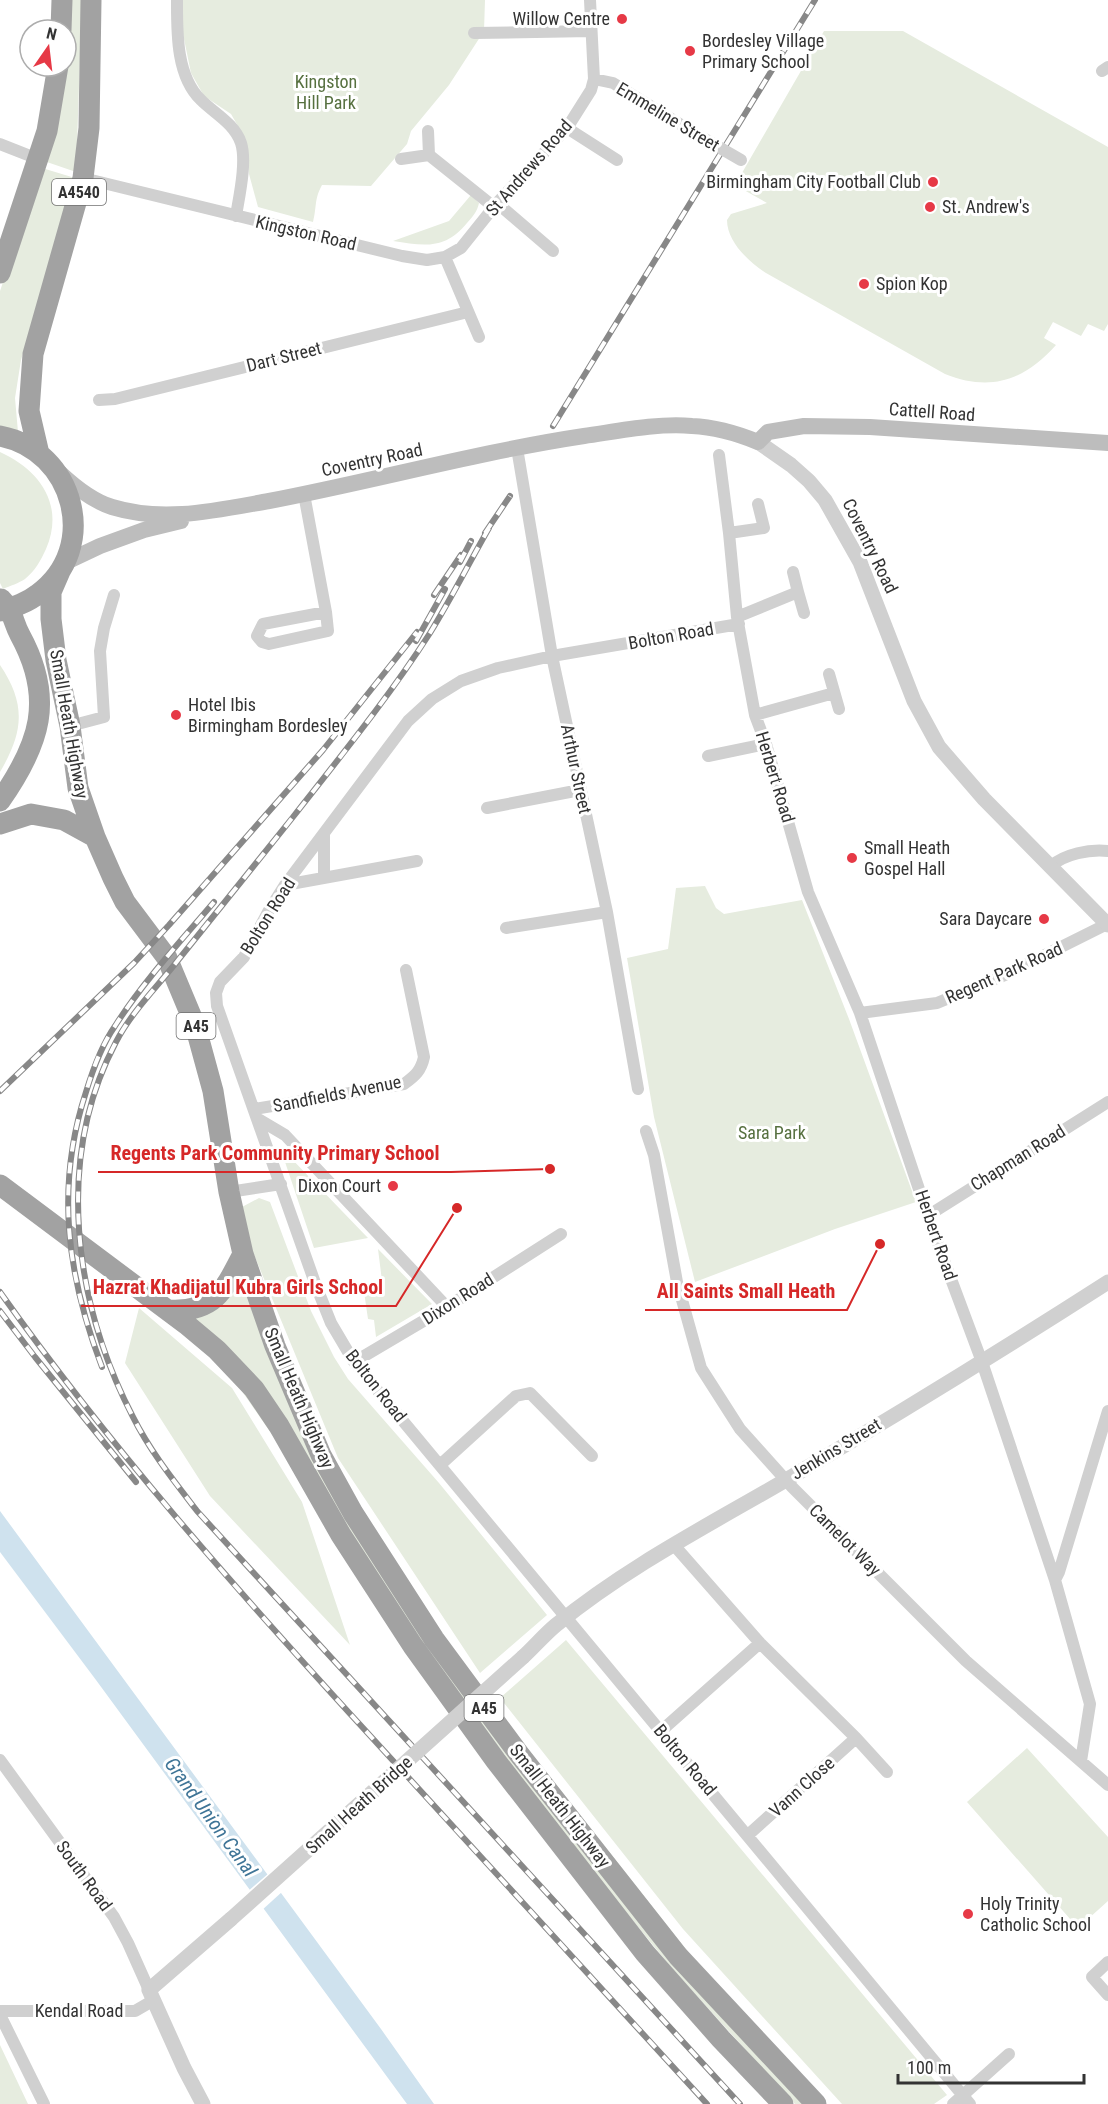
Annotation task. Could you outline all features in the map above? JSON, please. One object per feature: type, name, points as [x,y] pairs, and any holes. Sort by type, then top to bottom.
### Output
[{"type":"highway","points":[[61,18],[62,0]]},
{"type":"highway","name":"A4540","points":[[3,611],[40,593],[62,566],[72,535],[72,513],[67,492],[46,460],[29,411],[33,354],[83,178],[89,128],[91,0]]},
{"type":"highway","name":"A4540","points":[[0,273],[47,131],[56,78]]},
{"type":"highway","points":[[0,436],[16,440],[46,460]]},
{"type":"highway","name":"Small Heath Highway","points":[[62,566],[51,592],[51,619],[56,660],[70,726],[78,788],[95,837],[126,902],[167,958],[195,1025],[213,1091],[229,1192],[243,1254],[275,1346],[321,1455],[353,1513],[434,1640],[519,1755],[678,1956],[816,2104]]},
{"type":"highway","name":"Small Heath Highway","points":[[0,801],[32,747],[41,704],[35,670],[20,634],[3,611]]},
{"type":"highway","points":[[0,824],[31,814],[63,819],[95,837]]},
{"type":"highway","name":"Small Heath Highway","points":[[0,1185],[218,1350],[254,1389],[279,1426],[340,1535],[364,1572],[413,1646],[496,1761],[645,1953],[721,2039],[783,2104]]},
{"type":"highway","points":[[168,1310],[181,1311],[199,1308],[213,1301],[232,1277],[243,1254]]},
{"type":"main road","name":"Coventry Road","points":[[46,460],[77,488],[111,507],[167,515],[210,512],[517,448],[612,432],[691,425],[727,430],[758,442]]},
{"type":"main road","name":"Cattell Road","points":[[758,442],[768,432],[804,426],[870,427],[1108,443]]},
{"type":"main road","name":"Coventry Road","points":[[62,566],[100,546],[144,530],[174,524],[210,512]]},
{"type":"street","points":[[177,0],[177,33],[184,74],[199,99],[226,120],[241,144],[243,174],[236,216]]},
{"type":"street","name":"St Andrews Road","points":[[445,257],[461,248],[496,205],[567,128],[591,90],[594,79],[590,0]]},
{"type":"street","points":[[474,33],[591,31]]},
{"type":"street","name":"Emmeline Street","points":[[594,79],[613,83],[741,160]]},
{"type":"street","points":[[567,128],[617,160]]},
{"type":"street","points":[[428,131],[429,155]]},
{"type":"street","points":[[0,144],[38,159]]},
{"type":"street","points":[[400,159],[429,155],[553,251]]},
{"type":"street","name":"Kingston Road","points":[[83,178],[402,256],[427,260],[445,257]]},
{"type":"street","points":[[445,257],[479,337]]},
{"type":"street","name":"Dart Street","points":[[99,400],[115,399],[468,312]]},
{"type":"street","name":"Coventry Road","points":[[758,442],[800,473],[825,500],[860,562],[914,701],[939,747],[984,799],[1108,924]]},
{"type":"street","name":"Arthur Street","points":[[517,448],[552,657],[607,912],[638,1089]]},
{"type":"street","name":"Herbert Road","points":[[719,455],[738,620],[755,715],[766,744],[808,892],[860,1013],[932,1228],[982,1362],[1055,1580],[1090,1704],[1081,1761]]},
{"type":"street","points":[[304,494],[326,612],[328,631],[269,645],[257,636],[263,624],[326,612]]},
{"type":"street","points":[[729,533],[764,528],[758,504]]},
{"type":"street","points":[[793,572],[804,613]]},
{"type":"street","points":[[738,620],[798,592]]},
{"type":"street","points":[[70,726],[104,717],[100,651],[114,595]]},
{"type":"street","name":"Bolton Road","points":[[738,620],[498,668],[460,681],[432,699],[408,721],[285,885],[244,957],[225,975],[216,993],[222,1022],[331,1323],[354,1362],[966,2099]]},
{"type":"street","points":[[828,674],[838,709]]},
{"type":"street","name":"Herbert Road","points":[[755,715],[834,693]]},
{"type":"street","points":[[708,756],[766,744]]},
{"type":"street","points":[[487,808],[580,790]]},
{"type":"street","points":[[324,834],[324,878]]},
{"type":"street","points":[[1051,866],[1058,860],[1087,851],[1108,851]]},
{"type":"street","points":[[285,885],[417,861]]},
{"type":"street","points":[[506,928],[607,912]]},
{"type":"street","name":"Regent Park Road","points":[[860,1013],[937,1003],[1005,975],[1108,924]]},
{"type":"street","name":"Sandfields Avenue","points":[[256,1114],[404,1084],[415,1076],[421,1068],[424,1057],[406,970]]},
{"type":"street","name":"Chapman Road","points":[[929,1215],[1108,1102]]},
{"type":"street","points":[[256,1114],[285,1136],[447,1307]]},
{"type":"street","name":"Camelot Way","points":[[646,1131],[654,1155],[677,1282],[701,1368],[740,1429],[785,1480],[966,1661],[1108,1785]]},
{"type":"street","points":[[229,1192],[281,1184]]},
{"type":"street","name":"Dixon Road","points":[[354,1362],[447,1307],[561,1234]]},
{"type":"street","name":"Jenkins Street","points":[[566,1618],[618,1578],[982,1362],[1108,1282]]},
{"type":"street","points":[[440,1465],[516,1396],[530,1393],[592,1456]]},
{"type":"street","points":[[1055,1580],[1108,1411]]},
{"type":"street","points":[[673,1544],[760,1643],[887,1772]]},
{"type":"street","name":"Small Heath Bridge","points":[[152,1995],[231,1919],[566,1618]]},
{"type":"street","points":[[661,1731],[760,1643]]},
{"type":"street","name":"Vann Close","points":[[748,1835],[856,1738]]},
{"type":"street","name":"South Road","points":[[0,1760],[114,1917],[152,1995]]},
{"type":"street","points":[[1108,1962],[1092,1977],[1108,1995]]},
{"type":"street","points":[[152,1995],[184,2068],[203,2104]]},
{"type":"street","name":"Kendal Road","points":[[0,2013],[135,2011],[152,1995]]},
{"type":"street","points":[[0,2013],[44,2104]]},
{"type":"street","points":[[953,2104],[966,2099],[1009,2054]]},
{"type":"green space","points":[[71,0],[82,0],[76,172],[44,161],[59,110],[65,78],[78,78],[78,18],[70,18]]},
{"type":"green space","name":"Kingston Hill Park","points":[[183,0],[485,0],[484,31],[449,85],[411,131],[407,144],[371,186],[322,185],[313,222],[258,207],[249,174],[246,140],[231,114],[204,96],[191,73],[183,34]]},
{"type":"green space","name":"St. Andrew's","points":[[824,31],[903,31],[1108,147],[1108,324],[1104,331],[1088,324],[1081,336],[1053,322],[1044,338],[1056,345],[1019,375],[991,382],[961,379],[945,374],[766,273],[740,251],[731,236],[727,220],[731,214],[767,203],[735,185]]},
{"type":"green space","points":[[42,168],[75,178],[21,360],[15,398],[18,432],[0,427],[0,291]]},
{"type":"green space","points":[[471,195],[479,203],[477,209],[459,232],[451,238],[424,245],[393,241],[449,221]]},
{"type":"green space","points":[[0,452],[27,469],[37,479],[50,504],[52,518],[51,533],[46,549],[37,565],[25,579],[3,589],[0,583]]},
{"type":"green space","points":[[0,665],[15,693],[19,719],[14,744],[0,772]]},
{"type":"green space","name":"Sara Park","points":[[705,886],[716,908],[724,914],[802,900],[849,1019],[916,1202],[835,1229],[695,1282],[654,1117],[627,958],[668,949],[676,888]]},
{"type":"green space","points":[[287,1154],[368,1238],[314,1248],[283,1156]]},
{"type":"green space","points":[[259,1198],[270,1202],[311,1311],[348,1379],[439,1483],[547,1615],[480,1673],[338,1458],[250,1245],[242,1207]]},
{"type":"green space","points":[[378,1249],[432,1304],[376,1337],[374,1320],[368,1319],[363,1285],[382,1281]]},
{"type":"green space","points":[[242,1278],[353,1527],[808,2104],[795,2104],[675,1972],[475,1728],[192,1319]]},
{"type":"green space","points":[[139,1308],[232,1388],[302,1502],[350,1645],[210,1496],[125,1363]]},
{"type":"green space","points":[[566,1640],[947,2095],[934,2104],[842,2104],[683,1929],[500,1698]]},
{"type":"green space","points":[[1027,1748],[1108,1837],[1108,1901],[1078,1928],[967,1802]]},
{"type":"green space","points":[[0,2045],[28,2104],[0,2104]]},
{"type":"water","name":"Grand Union Canal","points":[[0,1511],[434,2104],[407,2104],[0,1552]]},
{"type":"pier","points":[[269,1873],[283,1891],[261,1911],[247,1892]]},
{"type":"railway","points":[[553,426],[815,0]]},
{"type":"railway","points":[[485,533],[510,496]]},
{"type":"railway","points":[[489,528],[438,620],[398,680],[293,817],[136,1011],[116,1042],[97,1087],[84,1134],[79,1182],[79,1231],[85,1279],[97,1327],[113,1373],[133,1417],[155,1454],[197,1511],[740,2104]]},
{"type":"railway","points":[[460,562],[471,541]]},
{"type":"railway","points":[[434,595],[461,555]]},
{"type":"railway","points":[[416,641],[445,589]]},
{"type":"railway","points":[[0,1091],[134,963],[169,925],[323,750],[417,632]]},
{"type":"railway","points":[[102,1367],[80,1299],[69,1231],[70,1162],[76,1127],[95,1066],[110,1034],[150,978],[214,902]]},
{"type":"railway","points":[[0,1292],[85,1406],[222,1570],[707,2104]]},
{"type":"railway","points":[[0,1311],[136,1482]]},
{"type":"place","name":"Willow Centre","points":[[622,19]]},
{"type":"place","name":"Bordesley Village Primary School","points":[[690,51]]},
{"type":"place","name":"Birmingham City Football Club","points":[[933,182]]},
{"type":"place","name":"St. Andrew's","points":[[930,207]]},
{"type":"place","name":"Spion Kop","points":[[864,284]]},
{"type":"place","name":"Hotel Ibis Birmingham Bordesley","points":[[176,715]]},
{"type":"place","name":"Small Heath Gospel Hall","points":[[852,858]]},
{"type":"place","name":"Sara Daycare","points":[[1044,919]]},
{"type":"place","name":"Regents Park Community Primary School","points":[[550,1169]]},
{"type":"place","name":"Dixon Court","points":[[393,1186]]},
{"type":"place","name":"Hazrat Khadijatul Kubra Girls School","points":[[457,1208]]},
{"type":"place","name":"All Saints Small Heath","points":[[880,1244]]},
{"type":"place","name":"Holy Trinity Catholic School","points":[[968,1914]]}]
